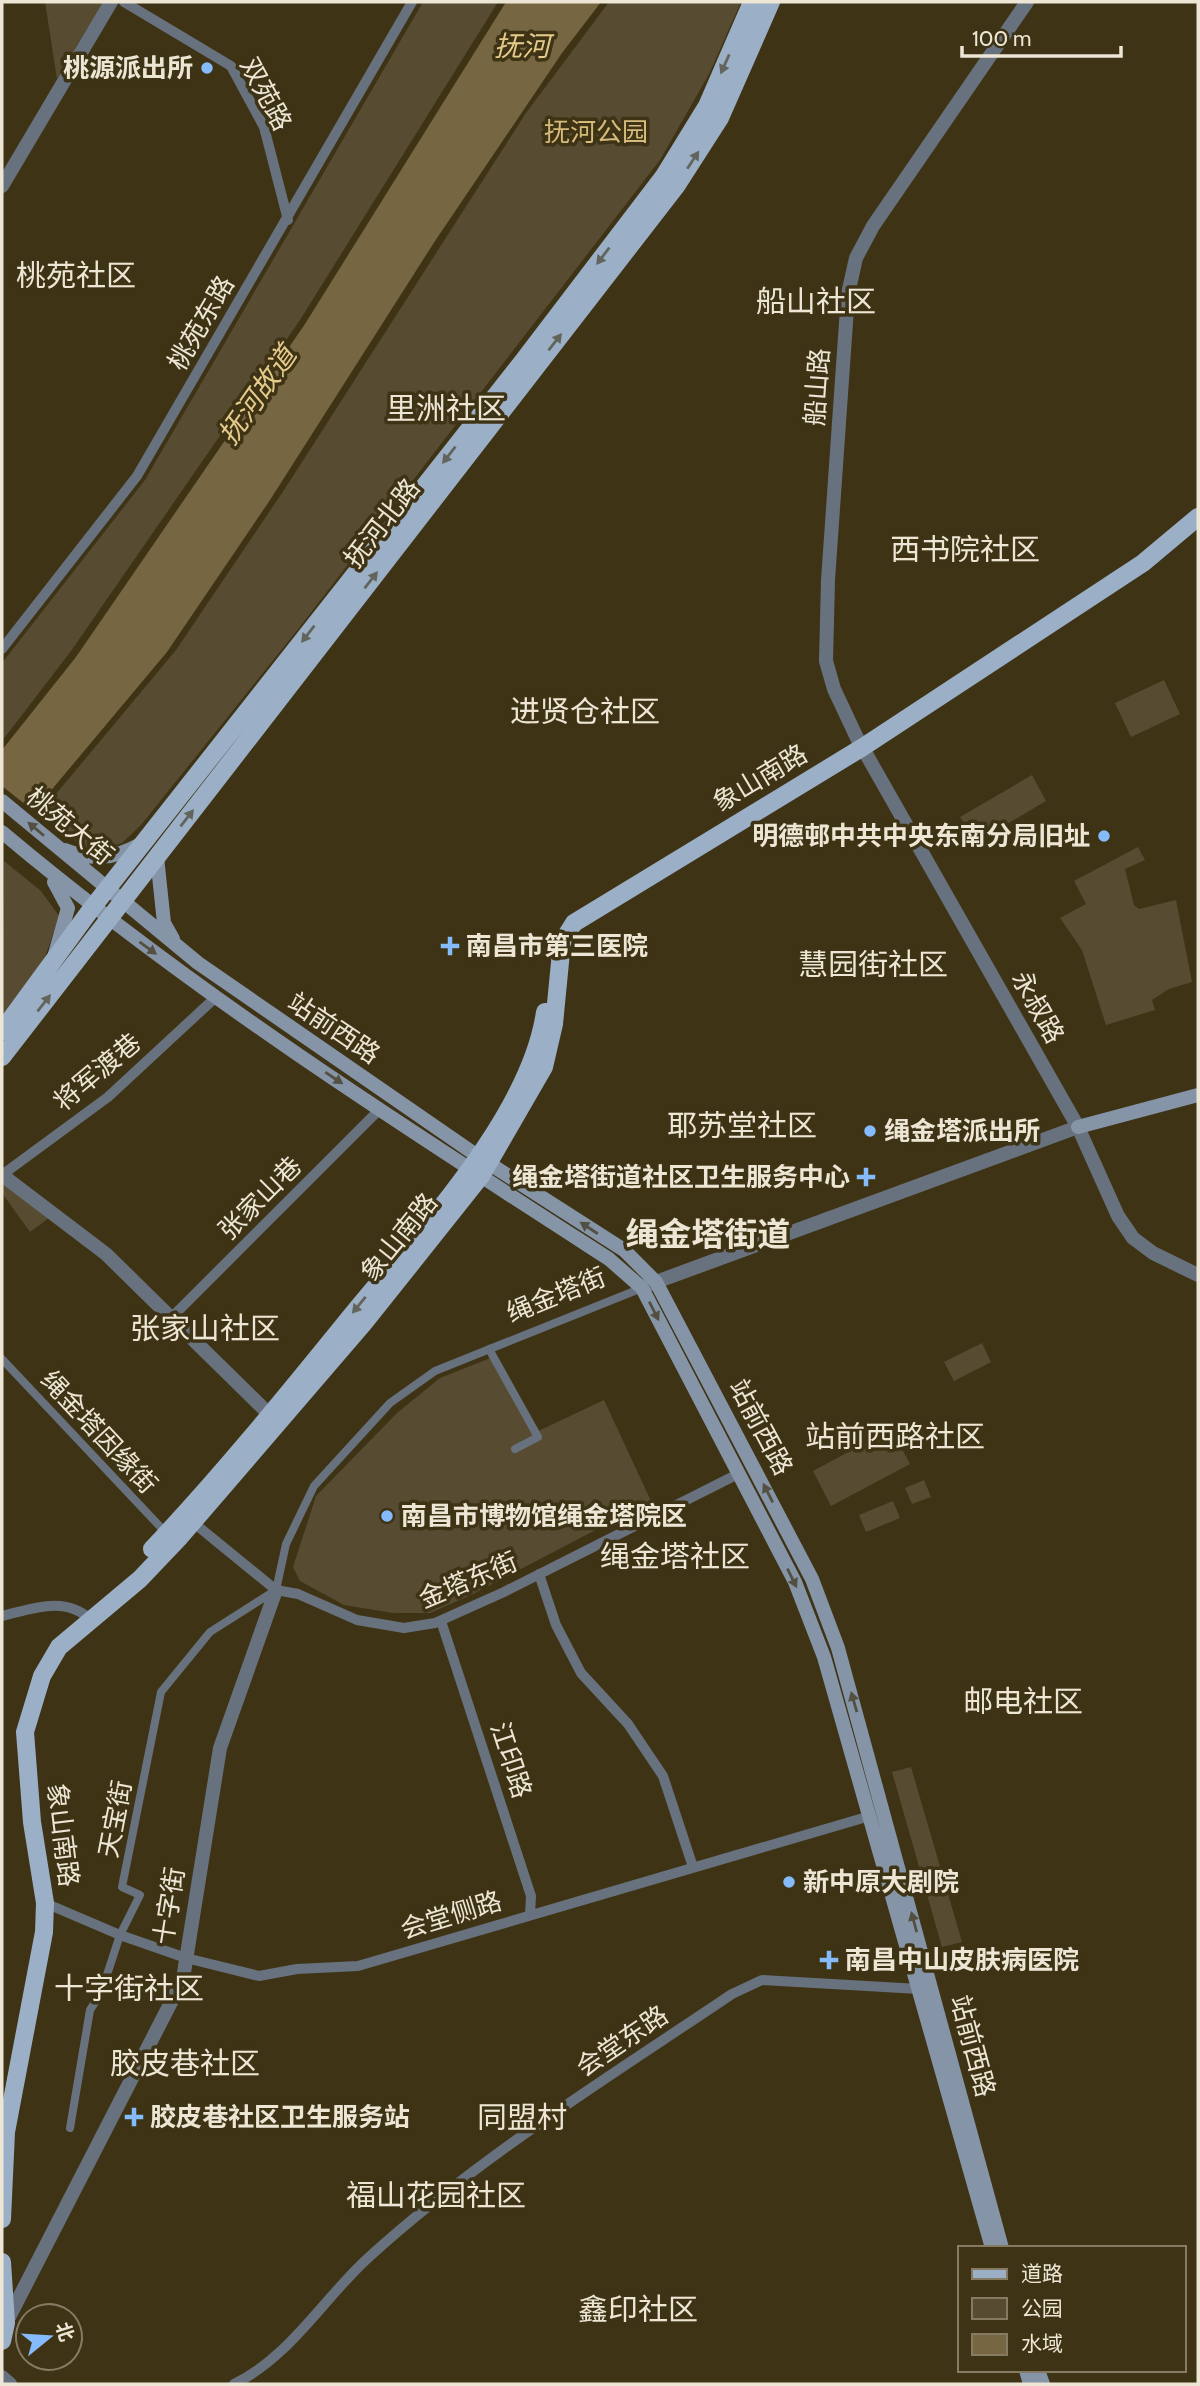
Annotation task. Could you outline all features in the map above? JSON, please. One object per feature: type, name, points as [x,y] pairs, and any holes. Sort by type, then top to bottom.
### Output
[{"type":"main road","name":"抚河北路","points":[[2,1031],[92,908],[523,361],[664,176],[707,106],[752,2]]},
{"type":"main road","name":"抚河北路","points":[[2,1057],[677,185],[720,118],[771,2]]},
{"type":"main road","name":"象山南路","points":[[860,742],[1136,555],[1198,504]]},
{"type":"main road","name":"象山南路","points":[[2,2220],[6,2132],[44,1932],[45,1903],[32,1822],[25,1732],[41,1676],[59,1647],[167,1534],[188,1518],[364,1323],[480,1167],[544,1067],[554,1024],[562,942],[574,922],[1143,564],[1198,517]]},
{"type":"main road","name":"桃苑大街","points":[[2,801],[107,889]]},
{"type":"main road","name":"桃苑大街","points":[[2,832],[92,908]]},
{"type":"main road","points":[[58,847],[79,856],[112,857],[145,841]]},
{"type":"main road","points":[[156,857],[164,923],[177,947]]},
{"type":"main road","points":[[46,869],[64,896],[68,908],[50,967]]},
{"type":"main road","name":"站前西路","points":[[107,889],[177,947],[609,1259],[642,1288],[800,1594],[824,1657],[991,2246]]},
{"type":"main road","name":"站前西路","points":[[92,908],[380,1109],[624,1250],[645,1268],[656,1282],[812,1579],[838,1648],[1001,2246]]},
{"type":"main road","points":[[1078,1127],[1198,1095]]},
{"type":"main road","name":"象山南路","points":[[2,2100],[36,1922],[21,1815],[14,1727],[32,1670],[50,1639],[139,1579],[269,1414],[480,1167]]},
{"type":"main road","points":[[2,2262],[4,2332]]},
{"type":"street","points":[[2,186],[111,2]]},
{"type":"street","name":"双苑路","points":[[124,2],[231,65],[264,127],[288,220]]},
{"type":"street","name":"桃苑东路","points":[[2,649],[137,476],[288,220],[412,2]]},
{"type":"street","name":"船山路","points":[[860,742],[832,680],[826,661],[825,632],[847,306],[856,258],[873,226],[1027,2]]},
{"type":"street","name":"永叔路","points":[[860,742],[1078,1127],[1118,1216],[1133,1238],[1153,1253],[1198,1275]]},
{"type":"street","name":"将军渡巷","points":[[2,1175],[108,1097],[216,997]]},
{"type":"street","name":"张家山巷","points":[[171,1318],[380,1109]]},
{"type":"street","name":"绳金塔街","points":[[276,1590],[286,1544],[314,1486],[390,1403],[435,1371],[656,1282],[1078,1127]]},
{"type":"street","points":[[2,1175],[106,1254],[269,1414]]},
{"type":"street","points":[[489,1349],[538,1437],[515,1449]]},
{"type":"street","name":"绳金塔因缘街","points":[[2,1360],[167,1534]]},
{"type":"street","name":"金塔东街","points":[[188,1518],[276,1590],[298,1594],[357,1620],[404,1628],[441,1621],[738,1474]]},
{"type":"street","points":[[539,1574],[556,1625],[581,1673],[628,1724],[663,1776],[693,1867]]},
{"type":"street","name":"天宝街","points":[[70,2128],[90,2010],[101,1993],[120,1935],[140,1895],[122,1887],[161,1692],[210,1632],[276,1590]]},
{"type":"street","name":"十字街","points":[[4,2332],[183,1979],[220,1748],[276,1590]]},
{"type":"street","points":[[2,1616],[50,1604],[87,1616]]},
{"type":"street","name":"江印路","points":[[441,1621],[531,1896],[530,1914]]},
{"type":"street","name":"会堂侧路","points":[[45,1903],[120,1935],[186,1958],[259,1976],[297,1969],[358,1966],[870,1816]]},
{"type":"street","name":"会堂东路","points":[[234,2384],[255,2374],[295,2337],[367,2258],[497,2153],[732,1994],[762,1980],[919,1989]]},
{"type":"street","points":[[2,2377],[10,2384]]},
{"type":"green space","points":[[45,2],[103,2],[57,79]]},
{"type":"green space","points":[[423,2],[498,2],[300,320],[71,651],[2,741],[2,663],[145,480]]},
{"type":"green space","name":"抚河公园","points":[[609,2],[741,2],[709,74],[660,160],[299,628],[141,825],[122,843],[90,853],[41,812],[176,650],[286,487],[526,113]]},
{"type":"green space","points":[[1164,680],[1180,714],[1131,737],[1115,703]]},
{"type":"green space","points":[[1032,775],[1046,801],[975,843],[960,817]]},
{"type":"green space","points":[[1138,847],[1145,860],[1125,869],[1134,905],[1139,909],[1176,900],[1192,982],[1169,989],[1152,1000],[1155,1010],[1106,1025],[1082,950],[1060,918],[1086,904],[1074,881]]},
{"type":"green space","points":[[4,861],[41,891],[59,916],[45,957],[2,1021]]},
{"type":"green space","points":[[2,1182],[49,1218],[30,1232],[2,1193]]},
{"type":"green space","points":[[982,1343],[991,1362],[954,1381],[944,1362]]},
{"type":"green space","points":[[493,1357],[534,1433],[604,1400],[651,1501],[471,1595],[430,1613],[393,1613],[344,1605],[300,1581],[293,1567],[316,1496],[397,1413],[440,1378]]},
{"type":"green space","points":[[891,1429],[910,1464],[831,1506],[813,1471]]},
{"type":"green space","points":[[924,1480],[931,1497],[912,1504],[905,1488]]},
{"type":"green space","points":[[893,1501],[900,1518],[866,1532],[859,1515]]},
{"type":"green space","points":[[911,1767],[962,1942],[942,1947],[892,1772]]},
{"type":"water","name":"抚河","points":[[506,2],[601,2],[562,53],[435,241],[270,500],[167,652],[2,849],[2,750],[76,657],[305,324]]},
{"type":"pier","points":[[2,786],[36,813],[3,852],[2,852]]},
{"type":"place","name":"桃源派出所","points":[[207,68]]},
{"type":"place","name":"明德邨中共中央东南分局旧址","points":[[1104,836]]},
{"type":"place","name":"南昌市第三医院","points":[[450,946]]},
{"type":"place","name":"绳金塔派出所","points":[[870,1131]]},
{"type":"place","name":"绳金塔街道社区卫生服务中心","points":[[866,1177]]},
{"type":"place","name":"南昌市博物馆绳金塔院区","points":[[387,1516]]},
{"type":"place","name":"新中原大剧院","points":[[789,1882]]},
{"type":"place","name":"南昌中山皮肤病医院","points":[[829,1960]]},
{"type":"place","name":"胶皮巷社区卫生服务站","points":[[134,2117]]},
{"type":"district","name":"桃苑社区","points":[[76,275]]},
{"type":"district","name":"船山社区","points":[[816,301]]},
{"type":"district","name":"里洲社区","points":[[446,408]]},
{"type":"district","name":"西书院社区","points":[[965,549]]},
{"type":"district","name":"进贤仓社区","points":[[585,711]]},
{"type":"district","name":"慧园街社区","points":[[873,964]]},
{"type":"district","name":"耶苏堂社区","points":[[742,1125]]},
{"type":"district","name":"绳金塔街道","points":[[708,1234]]},
{"type":"district","name":"张家山社区","points":[[205,1328]]},
{"type":"district","name":"站前西路社区","points":[[895,1436]]},
{"type":"district","name":"绳金塔社区","points":[[675,1556]]},
{"type":"district","name":"邮电社区","points":[[1023,1701]]},
{"type":"district","name":"十字街社区","points":[[129,1988]]},
{"type":"district","name":"胶皮巷社区","points":[[185,2063]]},
{"type":"district","name":"同盟村","points":[[522,2117]]},
{"type":"district","name":"福山花园社区","points":[[436,2195]]},
{"type":"district","name":"鑫印社区","points":[[638,2309]]},
{"type":"water label","name":"抚河故道","points":[[257,395]]}]
